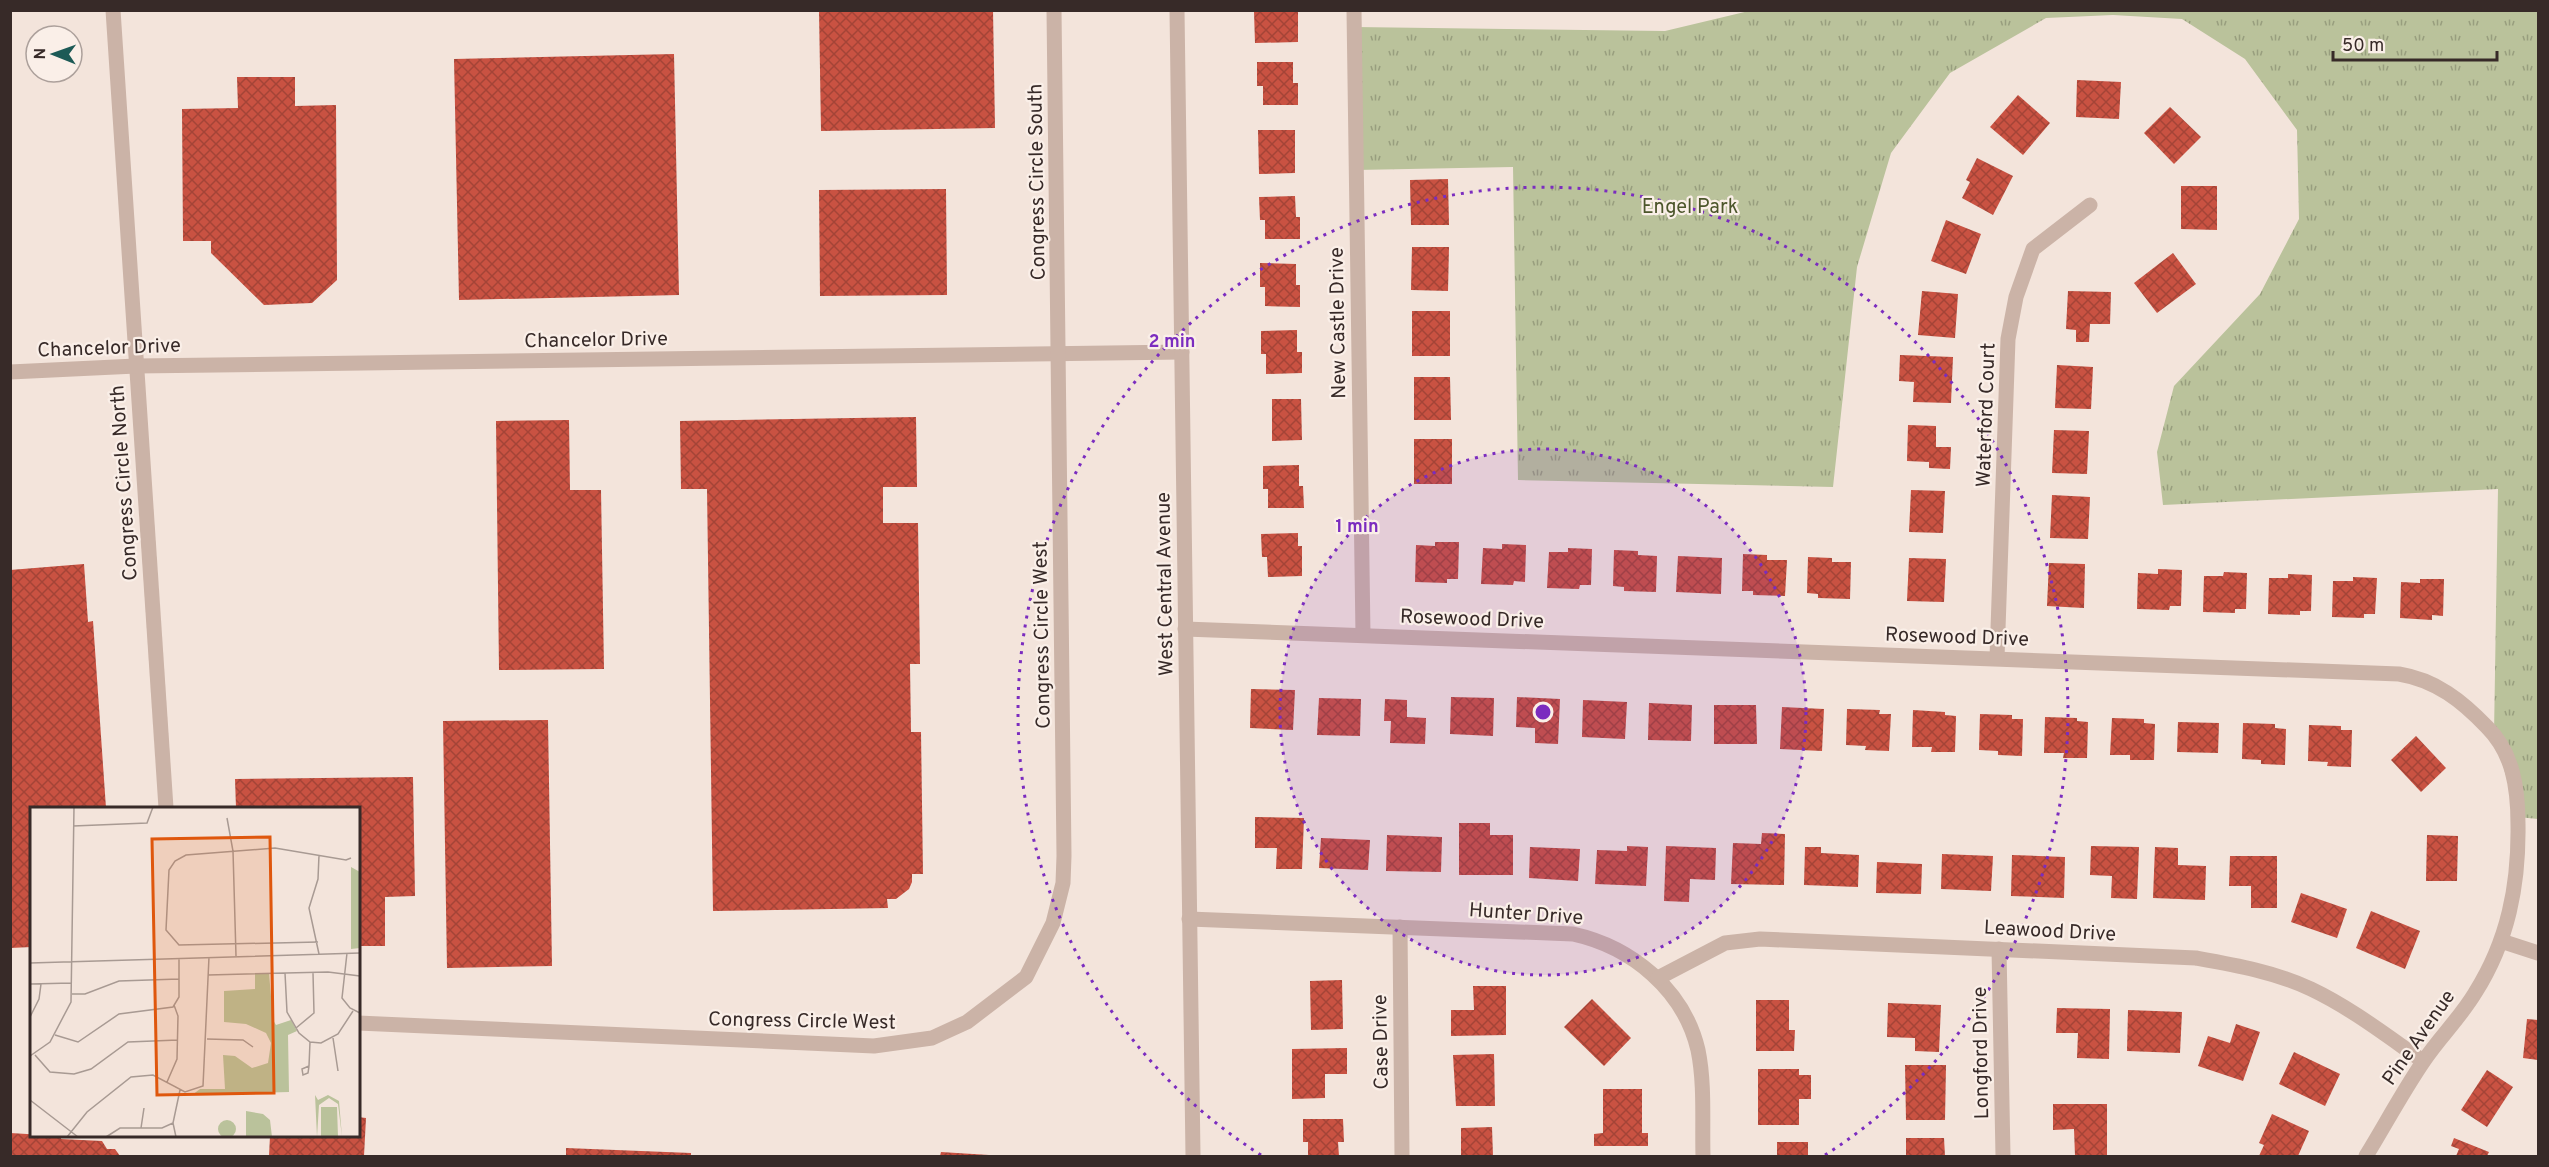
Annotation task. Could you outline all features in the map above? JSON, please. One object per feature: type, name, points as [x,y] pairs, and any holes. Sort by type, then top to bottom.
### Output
[{"type":"street","name":"Congress Circle North","points":[[113,10],[166,807]]},
{"type":"street","name":"Congress Circle South","points":[[1054,10],[1059,354]]},
{"type":"street","name":"West Central Avenue","points":[[1178,10],[1192,1156]]},
{"type":"street","name":"New Castle Drive","points":[[1354,10],[1363,635]]},
{"type":"street","name":"Waterford Court","points":[[1997,658],[2008,339],[2016,297],[2033,249],[2090,205]]},
{"type":"street","name":"Chancelor Drive","points":[[10,372],[136,366],[1182,352]]},
{"type":"street","name":"Congress Circle West","points":[[360,1023],[874,1046],[932,1038],[967,1022],[1026,977],[1053,924],[1064,883],[1059,354]]},
{"type":"street","name":"Rosewood Drive","points":[[1185,628],[2413,676],[2439,687],[2465,704],[2494,734],[2511,763],[2518,799],[2517,885],[2501,941]]},
{"type":"street","name":"Hunter Drive","points":[[1190,919],[1573,934],[1622,951],[1658,978],[1672,995],[1693,1031],[1701,1076],[1703,1156]]},
{"type":"street","name":"Case Drive","points":[[1400,927],[1402,1156]]},
{"type":"street","name":"Leawood Drive","points":[[1658,978],[1725,943],[1760,939],[2196,958],[2252,968],[2310,989],[2357,1015],[2423,1061]]},
{"type":"street","points":[[2501,941],[2538,953]]},
{"type":"street","name":"Pine Avenue","points":[[2367,1156],[2423,1061],[2475,993],[2501,941]]},
{"type":"street","name":"Longford Drive","points":[[1999,949],[2003,1156]]},
{"type":"green space","name":"Engel Park","points":[[1753,10],[2538,11],[2538,819],[2518,817],[2494,734],[2498,489],[2163,505],[2157,452],[2174,386],[2260,294],[2299,219],[2297,130],[2245,59],[2182,19],[2113,15],[2046,18],[1950,73],[1891,153],[1857,267],[1833,487],[1518,480],[1513,167],[1356,170],[1355,27],[1665,31]]},
{"type":"building","points":[[819,10],[993,10],[995,128],[821,131]]},
{"type":"building","points":[[1257,10],[1298,10],[1298,42],[1255,43],[1254,12]]},
{"type":"building","points":[[674,54],[679,295],[459,300],[454,59]]},
{"type":"building","points":[[1257,62],[1293,62],[1293,83],[1298,83],[1298,105],[1263,105],[1263,86],[1257,86]]},
{"type":"building","points":[[237,77],[295,77],[295,106],[336,105],[337,280],[312,303],[264,305],[211,253],[211,241],[183,241],[182,109],[238,108]]},
{"type":"building","points":[[2077,80],[2121,82],[2119,119],[2076,117]]},
{"type":"building","points":[[2018,95],[2050,123],[2023,155],[1990,127]]},
{"type":"building","points":[[2170,107],[2201,137],[2174,164],[2144,133]]},
{"type":"building","points":[[1258,130],[1295,130],[1295,173],[1259,174]]},
{"type":"building","points":[[1977,158],[2013,176],[1993,215],[1962,198],[1970,182],[1966,180]]},
{"type":"building","points":[[1448,179],[1449,225],[1411,225],[1410,180]]},
{"type":"building","points":[[2181,186],[2217,186],[2217,230],[2181,229]]},
{"type":"building","points":[[946,189],[947,295],[820,296],[819,190]]},
{"type":"building","points":[[1295,196],[1296,217],[1300,217],[1300,239],[1265,239],[1265,220],[1260,220],[1259,197]]},
{"type":"building","points":[[1946,220],[1981,234],[1966,274],[1931,261]]},
{"type":"building","points":[[1412,247],[1449,247],[1448,291],[1411,290]]},
{"type":"building","points":[[2173,253],[2196,284],[2157,313],[2134,283]]},
{"type":"building","points":[[1260,263],[1296,264],[1296,285],[1300,285],[1300,307],[1265,306],[1265,287],[1260,287]]},
{"type":"building","points":[[1922,291],[1958,294],[1955,338],[1918,335]]},
{"type":"building","points":[[2068,291],[2111,292],[2110,324],[2090,324],[2089,342],[2076,342],[2076,330],[2066,329]]},
{"type":"building","points":[[1412,311],[1450,311],[1450,356],[1412,356]]},
{"type":"building","points":[[1297,330],[1297,352],[1302,352],[1302,373],[1266,374],[1266,354],[1261,354],[1261,331]]},
{"type":"building","points":[[1900,355],[1953,357],[1951,403],[1913,402],[1914,382],[1899,381]]},
{"type":"building","points":[[2057,365],[2093,367],[2091,409],[2055,408]]},
{"type":"building","points":[[1414,377],[1450,377],[1451,420],[1414,420]]},
{"type":"building","points":[[1272,399],[1301,399],[1302,440],[1272,441]]},
{"type":"building","points":[[916,417],[917,487],[883,487],[883,523],[918,523],[920,664],[910,664],[911,732],[921,732],[923,874],[912,874],[909,889],[896,899],[887,899],[888,908],[713,911],[707,489],[681,489],[680,421]]},
{"type":"building","points":[[569,420],[570,490],[601,490],[604,669],[499,670],[496,421]]},
{"type":"building","points":[[1908,425],[1936,426],[1936,447],[1951,447],[1950,469],[1929,468],[1929,462],[1907,461]]},
{"type":"building","points":[[2054,430],[2089,431],[2087,474],[2052,473]]},
{"type":"building","points":[[1414,439],[1452,439],[1452,484],[1414,484]]},
{"type":"building","points":[[1299,465],[1299,486],[1303,486],[1304,508],[1268,508],[1268,489],[1263,489],[1263,466]]},
{"type":"building","points":[[1911,490],[1945,491],[1943,533],[1909,532]]},
{"type":"building","points":[[2052,495],[2090,497],[2088,539],[2050,538]]},
{"type":"building","points":[[1298,533],[1298,546],[1302,546],[1302,576],[1268,577],[1267,557],[1262,557],[1261,534]]},
{"type":"building","points":[[1435,542],[1459,542],[1458,579],[1447,579],[1447,583],[1415,582],[1416,545],[1435,546]]},
{"type":"building","points":[[1502,544],[1526,545],[1525,582],[1514,581],[1513,585],[1481,584],[1483,548],[1502,549]]},
{"type":"building","points":[[1568,548],[1592,549],[1591,585],[1580,585],[1579,589],[1547,588],[1549,552],[1568,552]]},
{"type":"building","points":[[1614,550],[1638,551],[1638,555],[1657,556],[1656,592],[1624,591],[1624,587],[1613,586]]},
{"type":"building","points":[[1743,554],[1767,555],[1767,560],[1787,560],[1785,596],[1753,595],[1753,591],[1742,591]]},
{"type":"building","points":[[1678,556],[1722,558],[1721,594],[1676,592]]},
{"type":"building","points":[[1808,557],[1832,558],[1832,562],[1851,562],[1850,599],[1818,598],[1818,594],[1807,593]]},
{"type":"building","points":[[1909,558],[1946,559],[1944,602],[1907,601]]},
{"type":"building","points":[[2049,563],[2085,564],[2084,608],[2047,606]]},
{"type":"building","points":[[84,564],[88,622],[93,621],[106,807],[30,807],[30,947],[10,948],[10,570]]},
{"type":"building","points":[[2158,569],[2182,570],[2181,606],[2170,606],[2169,610],[2137,609],[2138,573],[2158,574]]},
{"type":"building","points":[[2224,572],[2247,573],[2246,609],[2235,609],[2235,613],[2203,612],[2204,576],[2223,576]]},
{"type":"building","points":[[2288,574],[2312,575],[2311,611],[2300,611],[2300,615],[2268,614],[2269,578],[2288,578]]},
{"type":"building","points":[[2353,577],[2377,578],[2375,614],[2364,614],[2364,618],[2332,617],[2333,581],[2353,581]]},
{"type":"building","points":[[2420,579],[2444,579],[2443,616],[2432,615],[2432,620],[2400,618],[2401,582],[2420,583]]},
{"type":"building","points":[[1251,689],[1295,690],[1293,730],[1250,728]]},
{"type":"building","points":[[1451,697],[1494,698],[1493,736],[1450,734]]},
{"type":"building","points":[[1517,697],[1560,699],[1558,744],[1535,743],[1535,728],[1516,727]]},
{"type":"building","points":[[1319,698],[1361,699],[1360,736],[1317,735]]},
{"type":"building","points":[[1385,699],[1407,700],[1407,717],[1426,718],[1425,744],[1390,743],[1391,721],[1384,721]]},
{"type":"building","points":[[1583,700],[1627,702],[1625,739],[1582,737]]},
{"type":"building","points":[[1649,703],[1692,705],[1691,741],[1648,740]]},
{"type":"building","points":[[1714,705],[1756,705],[1757,744],[1714,744]]},
{"type":"building","points":[[1782,707],[1824,709],[1822,751],[1780,749]]},
{"type":"building","points":[[1847,709],[1880,710],[1879,714],[1891,714],[1889,751],[1865,750],[1866,746],[1846,745]]},
{"type":"building","points":[[1913,710],[1945,712],[1945,715],[1956,716],[1955,752],[1931,752],[1932,747],[1912,747]]},
{"type":"building","points":[[1980,714],[2012,715],[2012,719],[2023,719],[2022,756],[1998,755],[1998,751],[1979,750]]},
{"type":"building","points":[[2045,717],[2077,718],[2077,721],[2088,722],[2087,758],[2063,758],[2064,753],[2044,753]]},
{"type":"building","points":[[2112,718],[2144,719],[2144,723],[2155,724],[2154,760],[2130,760],[2130,755],[2110,755]]},
{"type":"building","points":[[548,720],[552,966],[447,968],[443,721]]},
{"type":"building","points":[[2178,722],[2219,723],[2218,753],[2177,752]]},
{"type":"building","points":[[2243,723],[2275,724],[2275,728],[2286,729],[2285,765],[2261,764],[2261,760],[2242,759]]},
{"type":"building","points":[[2309,725],[2341,726],[2341,730],[2352,730],[2351,767],[2327,766],[2328,762],[2308,761]]},
{"type":"building","points":[[2416,736],[2446,768],[2421,792],[2391,760]]},
{"type":"building","points":[[413,777],[415,896],[385,897],[385,946],[360,946],[360,807],[236,807],[235,779]]},
{"type":"building","points":[[1255,817],[1304,818],[1302,869],[1276,869],[1277,848],[1255,848]]},
{"type":"building","points":[[1459,823],[1490,823],[1490,835],[1513,835],[1513,875],[1459,875]]},
{"type":"building","points":[[1762,833],[1785,834],[1784,885],[1731,884],[1733,843],[1761,844]]},
{"type":"building","points":[[1387,835],[1442,837],[1441,872],[1386,871]]},
{"type":"building","points":[[2427,835],[2458,836],[2457,881],[2426,881]]},
{"type":"building","points":[[1321,838],[1370,840],[1368,870],[1319,868]]},
{"type":"building","points":[[1627,846],[1648,847],[1646,886],[1595,884],[1597,850],[1627,851]]},
{"type":"building","points":[[1666,846],[1716,848],[1715,880],[1690,879],[1689,902],[1664,901]]},
{"type":"building","points":[[2091,846],[2139,847],[2137,899],[2111,898],[2112,876],[2090,875]]},
{"type":"building","points":[[1530,847],[1580,849],[1578,881],[1529,878]]},
{"type":"building","points":[[1805,847],[1821,847],[1821,853],[1859,855],[1858,887],[1804,885]]},
{"type":"building","points":[[2155,847],[2178,848],[2178,865],[2206,866],[2205,900],[2153,898]]},
{"type":"building","points":[[1942,854],[1993,856],[1991,891],[1941,889]]},
{"type":"building","points":[[2012,855],[2065,857],[2064,898],[2011,896]]},
{"type":"building","points":[[2230,856],[2277,856],[2277,908],[2251,908],[2251,886],[2229,886]]},
{"type":"building","points":[[1877,862],[1922,864],[1921,894],[1876,893]]},
{"type":"building","points":[[2301,893],[2347,909],[2337,938],[2291,922]]},
{"type":"building","points":[[2371,911],[2420,931],[2405,969],[2356,948]]},
{"type":"building","points":[[1342,980],[1343,1029],[1311,1030],[1310,981]]},
{"type":"building","points":[[1473,986],[1506,986],[1506,1035],[1451,1036],[1451,1010],[1474,1010]]},
{"type":"building","points":[[1592,999],[1631,1038],[1604,1066],[1564,1027]]},
{"type":"building","points":[[1756,1000],[1789,1000],[1789,1030],[1795,1030],[1794,1051],[1756,1051]]},
{"type":"building","points":[[1888,1003],[1941,1005],[1939,1052],[1915,1051],[1915,1038],[1887,1037]]},
{"type":"building","points":[[2057,1008],[2110,1009],[2109,1059],[2077,1058],[2078,1033],[2056,1033]]},
{"type":"building","points":[[2128,1010],[2182,1012],[2180,1053],[2127,1051]]},
{"type":"building","points":[[2527,1019],[2538,1020],[2538,1060],[2523,1058]]},
{"type":"building","points":[[2236,1024],[2260,1032],[2243,1081],[2198,1066],[2208,1036],[2230,1043]]},
{"type":"building","points":[[1347,1048],[1347,1074],[1325,1074],[1325,1098],[1292,1099],[1292,1049]]},
{"type":"building","points":[[2294,1052],[2340,1074],[2325,1106],[2279,1084]]},
{"type":"building","points":[[1494,1054],[1495,1106],[1456,1106],[1453,1055]]},
{"type":"building","points":[[1905,1065],[1946,1065],[1945,1120],[1906,1120]]},
{"type":"building","points":[[1758,1069],[1799,1069],[1799,1075],[1811,1075],[1811,1099],[1799,1099],[1799,1125],[1758,1125]]},
{"type":"building","points":[[2487,1070],[2513,1087],[2487,1127],[2461,1110]]},
{"type":"building","points":[[1603,1089],[1642,1089],[1642,1133],[1648,1133],[1648,1146],[1594,1146],[1594,1134],[1603,1133]]},
{"type":"building","points":[[2053,1104],[2107,1104],[2107,1156],[2075,1156],[2074,1129],[2053,1130]]},
{"type":"building","points":[[2272,1114],[2309,1131],[2298,1156],[2259,1156],[2264,1145],[2259,1143]]},
{"type":"building","points":[[360,1117],[366,1118],[364,1156],[269,1156],[270,1137],[360,1137]]},
{"type":"building","points":[[1303,1119],[1343,1119],[1344,1142],[1338,1142],[1339,1156],[1308,1156],[1308,1142],[1303,1142]]},
{"type":"building","points":[[1492,1127],[1493,1156],[1461,1156],[1461,1128]]},
{"type":"building","points":[[10,1133],[30,1134],[30,1137],[102,1141],[107,1149],[115,1149],[120,1156],[10,1156]]},
{"type":"building","points":[[1906,1138],[1944,1138],[1945,1156],[1906,1156]]},
{"type":"building","points":[[2454,1138],[2489,1152],[2487,1156],[2456,1156],[2459,1149],[2451,1146]]},
{"type":"building","points":[[1777,1142],[1808,1142],[1808,1156],[1777,1156]]},
{"type":"building","points":[[566,1148],[691,1153],[691,1156],[566,1156]]},
{"type":"building","points":[[941,1152],[989,1155],[989,1156],[940,1156]]}]
